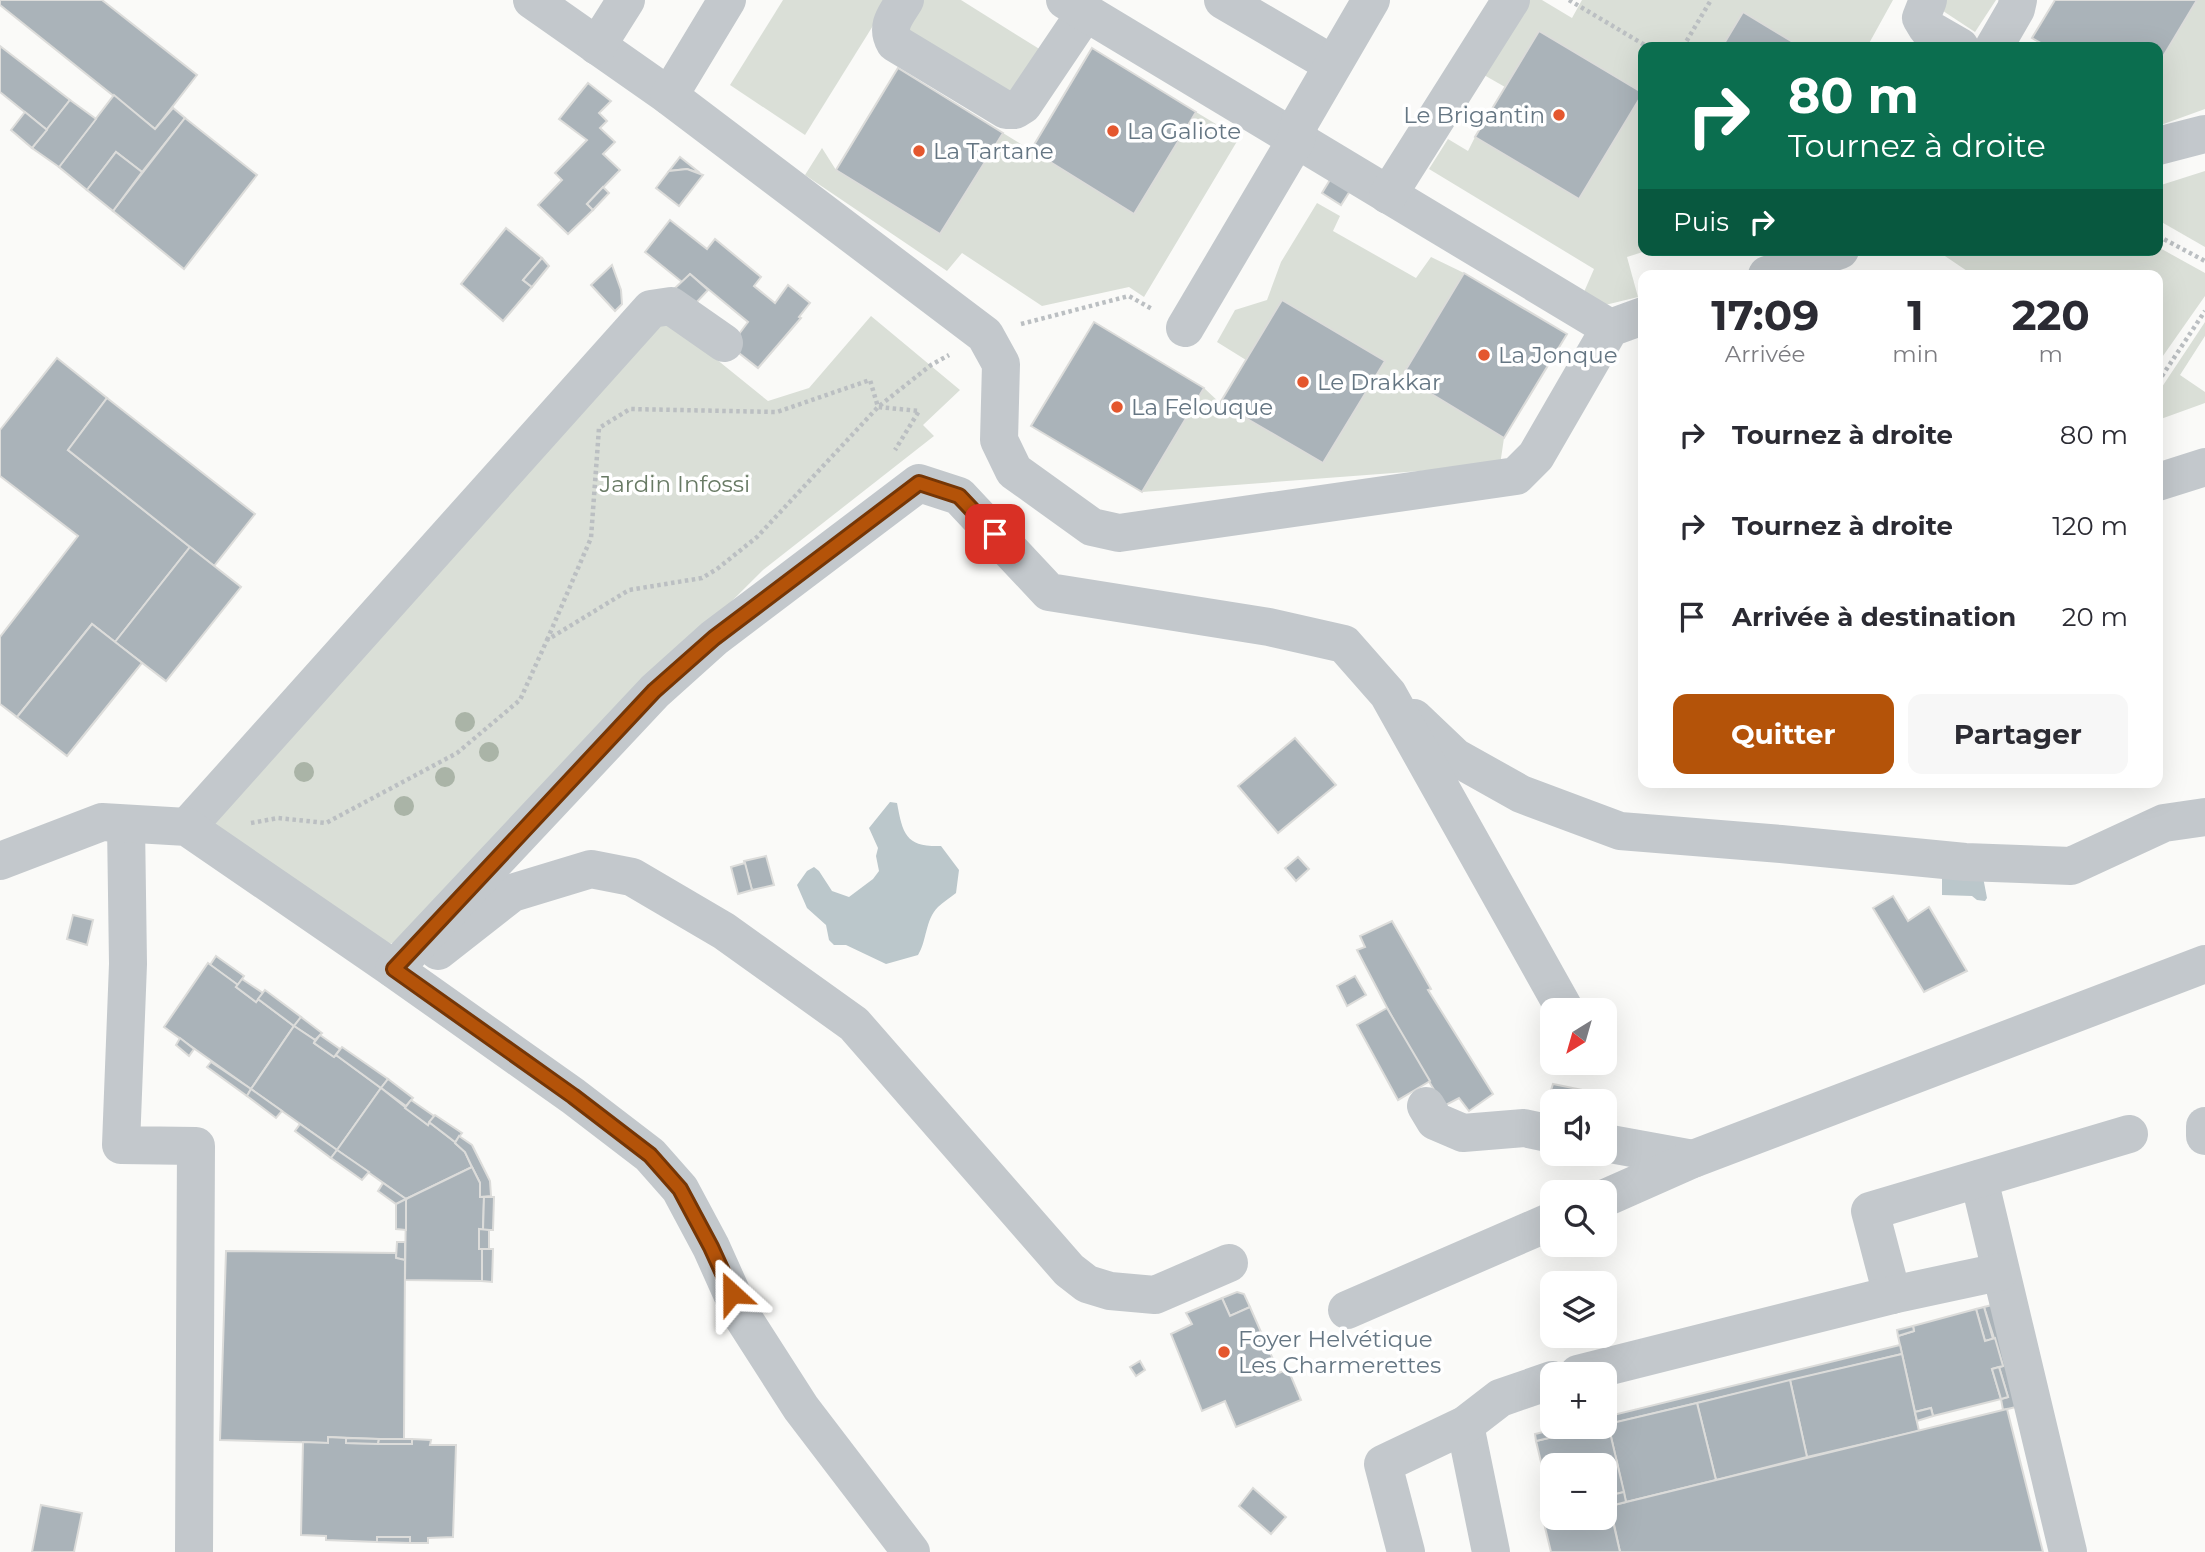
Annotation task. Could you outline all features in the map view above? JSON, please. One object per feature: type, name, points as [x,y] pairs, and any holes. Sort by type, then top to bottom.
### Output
[{"type":"street","points":[[532,0],[669,96],[985,335],[1001,364],[999,440],[1014,471],[1092,527],[1119,533],[1516,476],[1536,456],[1627,322],[1388,195],[1075,6],[1024,105],[1015,110],[1006,110],[895,43],[890,35],[890,24],[905,0]]},
{"type":"street","points":[[597,46],[626,0]]},
{"type":"street","points":[[669,96],[727,0]]},
{"type":"street","points":[[1223,0],[1332,64]]},
{"type":"street","points":[[1185,328],[1296,141],[1300,122],[1371,0]]},
{"type":"street","points":[[1388,195],[1511,0]]},
{"type":"street","points":[[1928,0],[1921,18],[1927,28],[1951,42]]},
{"type":"street","points":[[1997,42],[2016,9],[2018,0]]},
{"type":"street","points":[[2163,145],[2205,134]]},
{"type":"street","points":[[1782,270],[1822,256]]},
{"type":"street","points":[[198,835],[651,309],[671,306],[724,343]]},
{"type":"street","points":[[2163,480],[2205,467]]},
{"type":"street","points":[[406,979],[654,691],[714,638],[919,483],[959,496],[1049,592],[1269,626],[1344,644],[1388,694],[1455,757],[1521,794],[1619,831],[1965,862],[2071,866],[2164,823],[2205,817]]},
{"type":"street","points":[[1388,694],[1558,998]]},
{"type":"street","points":[[0,861],[102,822],[198,835],[573,1096],[650,1155],[680,1189],[711,1247],[742,1316],[802,1408],[911,1552]]},
{"type":"street","points":[[126,824],[128,964],[121,1145],[196,1146],[194,1552]]},
{"type":"street","points":[[406,979],[512,894],[592,869],[632,877],[724,931],[854,1024],[1069,1270],[1087,1284],[1110,1291],[1155,1295],[1230,1262]]},
{"type":"street","points":[[1617,1193],[1693,1159],[2205,964]]},
{"type":"street","points":[[1426,1106],[1435,1121],[1463,1133],[1524,1128],[1540,1131]]},
{"type":"street","points":[[2205,1126],[2205,1136]]},
{"type":"street","points":[[1892,1295],[1870,1211],[2129,1134]]},
{"type":"street","points":[[1617,1145],[1693,1159]]},
{"type":"street","points":[[1979,1180],[2068,1552]]},
{"type":"street","points":[[1347,1310],[1540,1225]]},
{"type":"street","points":[[1617,1364],[1892,1295],[1999,1272]]},
{"type":"street","points":[[1406,1552],[1383,1464],[1465,1424],[1500,1398],[1540,1384]]},
{"type":"street","points":[[1465,1424],[1491,1552]]},
{"type":"path","points":[[1569,0],[1640,42]]},
{"type":"path","points":[[1687,42],[1711,0]]},
{"type":"path","points":[[2163,239],[2205,261]]},
{"type":"path","points":[[547,640],[629,590],[702,578],[717,569],[757,537],[878,407],[931,365],[985,335],[1129,296],[1185,328]]},
{"type":"path","points":[[2163,374],[2205,311]]},
{"type":"path","points":[[198,835],[278,818],[326,823],[457,753],[520,700],[591,538],[599,428],[630,409],[777,412],[870,380],[878,407]]},
{"type":"green space","points":[[783,0],[889,0],[805,135],[730,85]]},
{"type":"green space","points":[[923,0],[961,0],[1041,50],[1013,95],[904,29]]},
{"type":"green space","points":[[1529,0],[1542,0],[1572,18],[1582,0],[1893,0],[1870,42],[1638,42],[1638,91],[1539,31],[1505,87],[1484,75]]},
{"type":"green space","points":[[1942,0],[1996,0],[1975,32],[1937,7]]},
{"type":"green space","points":[[2197,0],[2205,0],[2205,109],[2163,124],[2163,57]]},
{"type":"green space","points":[[1638,100],[1638,254],[1627,257],[1638,297],[1601,306],[1584,292],[1594,269],[1429,169],[1448,139],[1468,151],[1475,137],[1579,198]]},
{"type":"green space","points":[[1196,112],[1239,138],[1144,297],[1129,287],[1042,306],[962,253],[947,271],[805,175],[822,148],[836,170],[1003,133],[1134,214]]},
{"type":"green space","points":[[2205,171],[2205,247],[2163,223],[2163,184]]},
{"type":"green space","points":[[1317,203],[1340,216],[1333,231],[1416,278],[1431,257],[1464,273],[1402,376],[1504,438],[1500,465],[1142,492],[1204,388],[1220,403],[1323,463],[1385,361],[1282,300],[1246,360],[1217,342],[1235,310],[1267,300],[1281,262]]},
{"type":"green space","points":[[2163,250],[2205,273],[2205,296],[2163,356],[2163,270],[1966,270],[1945,256],[2163,256]]},
{"type":"green space","name":"Jardin Infossi","points":[[871,316],[960,390],[923,425],[934,436],[763,570],[537,795],[398,941],[387,945],[203,822],[652,321],[674,325],[768,401],[809,388]]},
{"type":"green space","points":[[2205,322],[2205,336],[2180,375],[2205,392],[2205,403],[2163,418],[2163,385]]},
{"type":"shaded area","points":[[890,802],[897,803],[901,823],[908,837],[920,844],[941,846],[959,870],[956,893],[934,912],[918,955],[886,964],[846,945],[834,945],[829,940],[826,925],[807,908],[797,885],[807,871],[814,867],[832,891],[849,897],[873,879],[879,871],[876,856],[878,848],[869,828]]},
{"type":"shaded area","points":[[1942,875],[1983,877],[1987,898],[1985,901],[1972,896],[1942,895]]},
{"type":"building","points":[[0,0],[102,0],[197,75],[155,129],[0,5]]},
{"type":"building","points":[[2055,0],[2197,0],[2163,57],[2163,42],[2039,42],[2032,38]]},
{"type":"building","points":[[1743,12],[1793,42],[1725,42]]},
{"type":"building","name":"Le Brigantin","points":[[1539,31],[1638,90],[1638,101],[1579,199],[1475,137]]},
{"type":"building","points":[[0,46],[70,100],[47,130],[0,92]]},
{"type":"building","name":"La Galiote","points":[[1092,48],[1196,112],[1134,214],[1031,150]]},
{"type":"building","name":"La Tartane","points":[[898,68],[1003,133],[940,234],[836,170]]},
{"type":"building","points":[[588,83],[611,101],[599,113],[607,121],[600,128],[615,142],[603,154],[620,170],[587,204],[593,210],[568,234],[538,205],[562,180],[555,173],[587,140],[559,119]]},
{"type":"building","points":[[114,95],[155,129],[173,108],[185,118],[142,172],[116,152],[87,190],[59,167]]},
{"type":"building","points":[[70,100],[96,119],[59,167],[32,148]]},
{"type":"building","points":[[25,112],[47,130],[32,148],[11,130]]},
{"type":"building","points":[[185,118],[257,175],[184,269],[113,211]]},
{"type":"building","points":[[116,152],[142,172],[113,211],[87,190]]},
{"type":"building","points":[[680,157],[700,173],[687,169],[669,171]]},
{"type":"building","points":[[687,169],[703,175],[679,206],[656,188],[669,171]]},
{"type":"building","points":[[1336,170],[1355,183],[1341,205],[1322,193]]},
{"type":"building","points":[[603,187],[609,193],[593,210],[587,204]]},
{"type":"building","points":[[670,220],[707,249],[715,239],[761,277],[754,286],[775,303],[788,285],[810,303],[799,317],[801,318],[758,368],[730,346],[748,322],[690,274],[682,282],[645,252]]},
{"type":"building","points":[[506,228],[542,258],[523,280],[532,287],[503,321],[461,284]]},
{"type":"building","points":[[542,258],[549,266],[532,287],[523,280]]},
{"type":"building","points":[[612,265],[621,290],[622,304],[615,311],[591,285]]},
{"type":"building","name":"La Jonque","points":[[1464,273],[1567,334],[1504,438],[1402,376]]},
{"type":"building","points":[[690,274],[708,290],[693,306],[673,290]]},
{"type":"building","name":"Le Drakkar","points":[[1282,300],[1385,361],[1323,463],[1220,403]]},
{"type":"building","name":"La Felouque","points":[[1094,322],[1204,388],[1142,492],[1031,426]]},
{"type":"building","points":[[57,358],[107,398],[68,450],[190,547],[115,642],[92,624],[17,717],[0,704],[0,637],[78,536],[0,476],[0,430]]},
{"type":"building","points":[[107,398],[255,514],[214,566],[68,450]]},
{"type":"building","points":[[190,547],[241,587],[166,681],[115,642]]},
{"type":"building","points":[[92,624],[142,663],[67,756],[17,717]]},
{"type":"building","points":[[1295,738],[1336,785],[1278,833],[1238,786]]},
{"type":"building","points":[[766,856],[774,885],[752,890],[744,861]]},
{"type":"building","points":[[1298,857],[1309,869],[1296,881],[1285,868]]},
{"type":"building","points":[[745,863],[752,890],[738,894],[731,867]]},
{"type":"building","points":[[1893,896],[1908,921],[1929,907],[1967,971],[1924,992],[1873,908]]},
{"type":"building","points":[[73,915],[93,920],[87,945],[67,939]]},
{"type":"building","points":[[1392,921],[1431,989],[1428,990],[1493,1094],[1469,1111],[1459,1098],[1444,1106],[1406,1044],[1357,950],[1365,947],[1360,936]]},
{"type":"building","points":[[216,956],[244,976],[238,985],[210,965]]},
{"type":"building","points":[[208,963],[256,1002],[258,999],[294,1026],[251,1089],[164,1027]]},
{"type":"building","points":[[1355,976],[1366,995],[1347,1006],[1337,986]]},
{"type":"building","points":[[242,979],[263,993],[256,1002],[236,987]]},
{"type":"building","points":[[265,990],[301,1017],[294,1026],[258,999]]},
{"type":"building","points":[[1387,1008],[1430,1081],[1398,1100],[1357,1025]]},
{"type":"building","points":[[301,1017],[322,1033],[315,1040],[294,1026]]},
{"type":"building","points":[[294,1026],[315,1040],[314,1043],[334,1057],[336,1055],[381,1088],[337,1150],[251,1089]]},
{"type":"building","points":[[320,1035],[340,1049],[334,1057],[314,1043]]},
{"type":"building","points":[[180,1038],[194,1049],[189,1056],[176,1045]]},
{"type":"building","points":[[342,1047],[388,1079],[381,1088],[336,1055]]},
{"type":"building","points":[[211,1062],[251,1089],[247,1096],[207,1067]]},
{"type":"building","points":[[388,1079],[413,1098],[406,1106],[381,1088]]},
{"type":"building","points":[[1553,1084],[1578,1089],[1551,1089]]},
{"type":"building","points":[[381,1088],[428,1125],[429,1122],[455,1142],[465,1152],[472,1167],[406,1199],[337,1150]]},
{"type":"building","points":[[251,1089],[282,1111],[276,1118],[247,1096]]},
{"type":"building","points":[[411,1100],[434,1116],[428,1125],[405,1108]]},
{"type":"building","points":[[435,1115],[462,1133],[455,1142],[429,1122]]},
{"type":"building","points":[[300,1124],[337,1150],[331,1158],[295,1131]]},
{"type":"building","points":[[459,1136],[472,1145],[490,1181],[491,1196],[480,1197],[480,1183],[465,1152],[455,1143]]},
{"type":"building","points":[[337,1150],[369,1172],[362,1180],[331,1158]]},
{"type":"building","points":[[472,1167],[480,1183],[480,1197],[484,1197],[483,1230],[479,1229],[482,1281],[405,1280],[406,1199]]},
{"type":"building","points":[[383,1183],[406,1199],[396,1204],[378,1191]]},
{"type":"building","points":[[484,1197],[494,1197],[493,1230],[483,1230]]},
{"type":"building","points":[[406,1199],[406,1230],[396,1229],[396,1204]]},
{"type":"building","points":[[479,1229],[489,1230],[489,1249],[479,1249]]},
{"type":"building","points":[[397,1242],[405,1242],[405,1260],[396,1258]]},
{"type":"building","points":[[482,1249],[493,1249],[492,1282],[482,1281]]},
{"type":"building","points":[[226,1251],[396,1253],[396,1258],[405,1260],[404,1440],[328,1437],[328,1443],[220,1440]]},
{"type":"building","points":[[1237,1292],[1244,1294],[1250,1307],[1230,1316],[1222,1298]]},
{"type":"building","name":"Foyer Helvétique Les Charmerettes","points":[[1222,1298],[1230,1316],[1250,1307],[1279,1373],[1288,1369],[1301,1400],[1236,1427],[1225,1401],[1202,1411],[1171,1334],[1192,1324],[1186,1313]]},
{"type":"building","points":[[1992,1305],[2016,1407],[2003,1410],[2001,1399],[2008,1397],[1999,1367],[2003,1366],[1984,1307]]},
{"type":"building","points":[[1984,1307],[1993,1339],[1985,1341],[1976,1309]]},
{"type":"building","points":[[1976,1309],[1985,1341],[1995,1338],[2003,1366],[1992,1369],[2001,1399],[1933,1416],[1931,1408],[1915,1412],[1898,1336],[1914,1331],[1913,1326]]},
{"type":"building","points":[[1913,1326],[1914,1331],[1898,1336],[1897,1330]]},
{"type":"building","points":[[1900,1345],[1902,1354],[1617,1422],[1617,1414]]},
{"type":"building","points":[[1902,1354],[1919,1431],[1807,1457],[1790,1380]]},
{"type":"building","points":[[1140,1361],[1145,1370],[1136,1376],[1130,1367]]},
{"type":"building","points":[[1999,1367],[2008,1397],[2001,1399],[1992,1369]]},
{"type":"building","points":[[1790,1380],[1807,1457],[1716,1480],[1697,1403]]},
{"type":"building","points":[[1697,1403],[1716,1480],[1626,1502],[1617,1453],[1615,1453],[1611,1439],[1617,1439],[1617,1422]]},
{"type":"building","points":[[1931,1408],[1933,1416],[1917,1421],[1915,1412]]},
{"type":"building","points":[[2007,1409],[2043,1552],[1620,1552],[1615,1530],[1617,1504]]},
{"type":"building","points":[[1540,1433],[1540,1439],[1545,1439],[1536,1441],[1535,1434]]},
{"type":"building","points":[[328,1437],[346,1438],[346,1443],[412,1444],[412,1439],[431,1440],[430,1445],[456,1445],[453,1537],[428,1538],[428,1543],[410,1543],[410,1537],[377,1537],[377,1542],[326,1540],[326,1536],[301,1535],[303,1442],[328,1443]]},
{"type":"building","points":[[346,1438],[379,1439],[378,1444],[346,1443]]},
{"type":"building","points":[[379,1439],[412,1439],[412,1444],[378,1444]]},
{"type":"building","points":[[1612,1439],[1615,1453],[1540,1453],[1540,1458],[1536,1441]]},
{"type":"building","points":[[1617,1462],[1624,1492],[1617,1494]]},
{"type":"building","points":[[1253,1488],[1286,1517],[1271,1534],[1239,1506]]},
{"type":"building","points":[[1624,1492],[1626,1502],[1617,1504],[1617,1494]]},
{"type":"building","points":[[41,1505],[82,1513],[74,1552],[32,1552]]},
{"type":"building","points":[[1546,1530],[1615,1530],[1620,1552],[1551,1552]]},
{"type":"building","points":[[377,1537],[410,1537],[410,1543],[377,1542]]},
{"type":"place","name":"Le Brigantin","points":[[1559,115]]},
{"type":"place","name":"La Galiote","points":[[1113,131]]},
{"type":"place","name":"La Tartane","points":[[919,151]]},
{"type":"place","name":"La Jonque","points":[[1484,355]]},
{"type":"place","name":"Le Drakkar","points":[[1303,382]]},
{"type":"place","name":"La Felouque","points":[[1117,407]]},
{"type":"place","name":"Foyer Helvétique Les Charmerettes","points":[[1224,1352]]},
{"type":"route","points":[[732,1293],[680,1189],[650,1155],[573,1096],[394,969],[654,691],[714,638],[919,483],[959,496],[995,534]]}]
